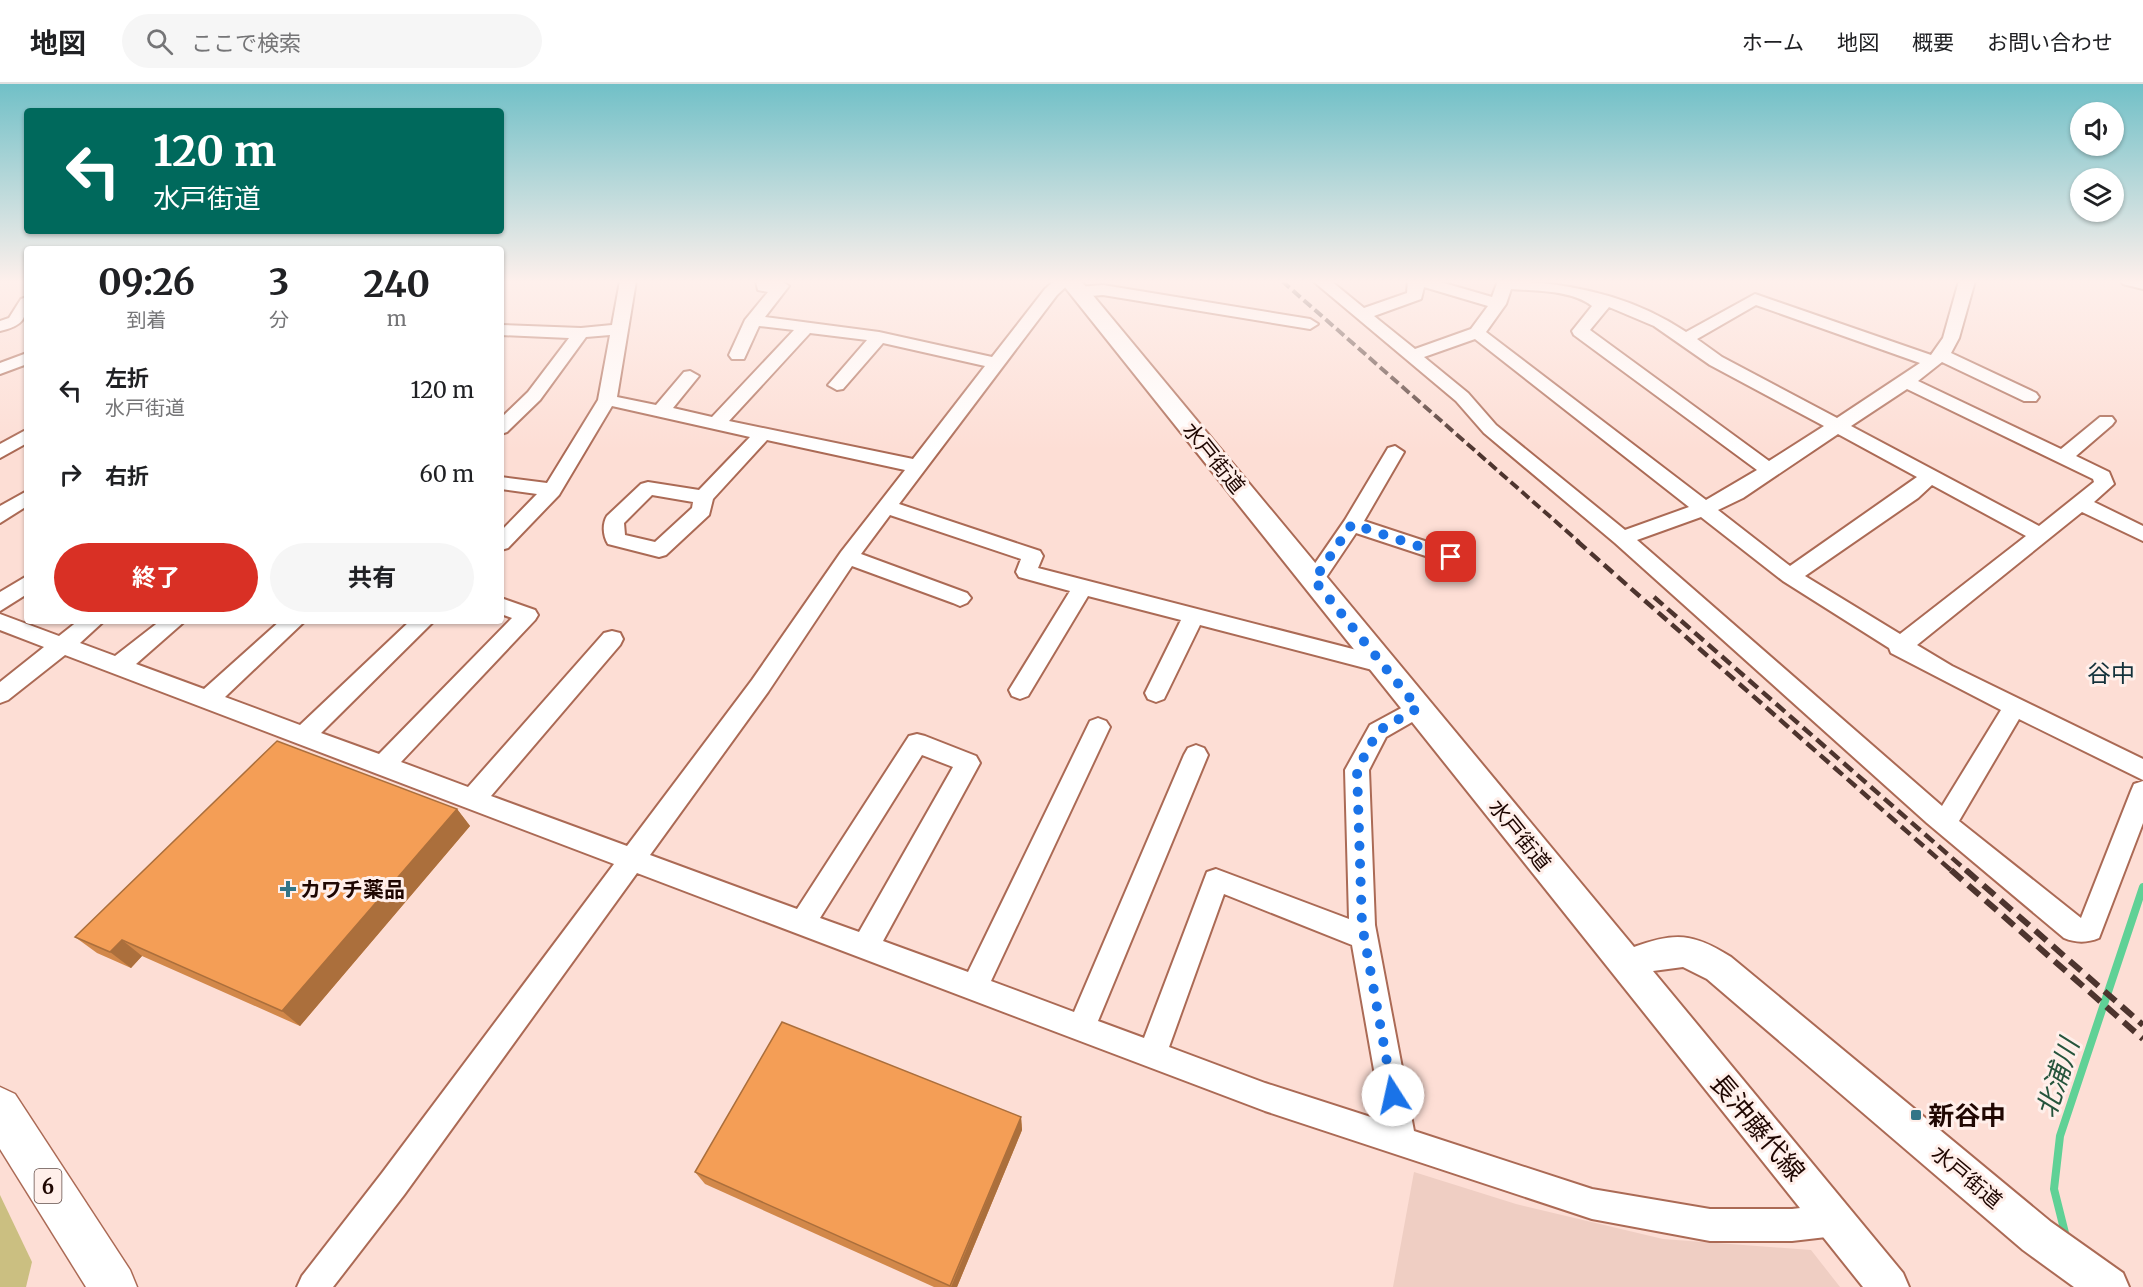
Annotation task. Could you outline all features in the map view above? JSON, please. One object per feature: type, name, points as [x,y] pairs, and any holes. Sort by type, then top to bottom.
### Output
[{"type":"highway","name":"6","points":[[0,1109],[113,1287]]},
{"type":"main road","name":"水戸街道","points":[[1114,337],[1384,665],[1626,966],[1668,951],[1684,950],[1697,953],[1719,968],[2087,1272]]},
{"type":"main road","name":"長沖藤代線","points":[[1626,966],[1890,1287]]},
{"type":"street","points":[[504,425],[534,396],[578,337]]},
{"type":"street","points":[[504,540],[552,490],[607,400],[618,337]]},
{"type":"street","points":[[738,355],[746,337]]},
{"type":"street","points":[[717,423],[797,337]]},
{"type":"street","points":[[837,385],[879,337]]},
{"type":"street","points":[[880,337],[996,363]]},
{"type":"street","points":[[313,1287],[400,1175],[760,686],[848,557],[1016,337]]},
{"type":"street","points":[[1390,337],[1462,397],[1490,429],[1622,538],[1945,823],[2073,930],[2090,930],[2143,791]]},
{"type":"street","points":[[1412,356],[1465,337]]},
{"type":"street","points":[[1482,337],[1790,576],[1944,672],[2143,770]]},
{"type":"street","points":[[1588,337],[1769,470]]},
{"type":"street","points":[[1683,337],[1716,361],[2040,535]]},
{"type":"street","points":[[1872,337],[1936,358],[2030,396]]},
{"type":"street","points":[[1622,538],[1705,508],[1749,488],[1769,470],[1906,382],[1936,358],[1951,337]]},
{"type":"street","points":[[0,369],[24,359]]},
{"type":"street","points":[[661,411],[690,376]]},
{"type":"street","points":[[1899,646],[2104,484],[2102,476],[1906,382]]},
{"type":"street","points":[[607,400],[717,423],[761,436],[916,466]]},
{"type":"street","points":[[2063,458],[2106,421]]},
{"type":"street","points":[[703,497],[761,436]]},
{"type":"street","points":[[0,452],[24,437]]},
{"type":"street","points":[[1314,580],[1352,524],[1395,452]]},
{"type":"street","points":[[1790,576],[1911,493],[1930,475]]},
{"type":"street","points":[[504,483],[552,490]]},
{"type":"street","points":[[0,516],[24,499]]},
{"type":"street","points":[[2080,503],[2143,534]]},
{"type":"street","points":[[886,507],[1033,556],[1026,572],[1384,665]]},
{"type":"street","points":[[1352,524],[1451,557]]},
{"type":"street","points":[[848,557],[960,598]]},
{"type":"street","points":[[0,603],[24,585]]},
{"type":"street","points":[[1020,690],[1083,587]]},
{"type":"street","points":[[384,765],[527,615],[504,607]]},
{"type":"street","points":[[1156,693],[1194,616]]},
{"type":"street","points":[[0,622],[61,647],[120,665],[630,860],[1153,1053],[1265,1097],[1592,1204],[1710,1225],[1792,1225],[1835,1220]]},
{"type":"street","points":[[0,694],[89,624]]},
{"type":"street","points":[[120,665],[170,624]]},
{"type":"street","points":[[208,699],[291,624]]},
{"type":"street","points":[[303,736],[420,624]]},
{"type":"street","points":[[473,799],[612,639]]},
{"type":"street","points":[[1945,823],[2015,706]]},
{"type":"street","points":[[1401,1140],[1364,937],[1357,770],[1378,731],[1418,708]]},
{"type":"street","points":[[974,988],[1098,727]]},
{"type":"street","points":[[802,924],[917,743],[968,763],[865,947]]},
{"type":"street","points":[[1081,1027],[1196,755]]},
{"type":"street","points":[[1153,1053],[1216,880],[1364,937]]},
{"type":"shaded area","points":[[1414,1172],[1516,1204],[1663,1239],[1811,1250],[1840,1287],[1393,1287]]},
{"type":"shaded area","points":[[0,1195],[32,1262],[26,1287],[0,1287]]},
{"type":"building","name":"カワチ薬品","points":[[277,741],[457,809],[282,1011],[122,940],[110,952],[75,937]]},
{"type":"building","points":[[782,1022],[1021,1117],[950,1286],[695,1172]]},
{"type":"waterway","name":"北浦川","points":[[2067,1241],[2054,1189],[2060,1136],[2143,887]]},
{"type":"railway","points":[[1346,337],[1579,542]]},
{"type":"railway","points":[[1577,541],[1953,872]]},
{"type":"railway","points":[[1654,597],[1968,872]]},
{"type":"railway","points":[[1951,870],[2143,1039]]},
{"type":"railway","points":[[1966,870],[2143,1025]]},
{"type":"place","name":"カワチ薬品","points":[[288,889]]},
{"type":"place","name":"新谷中","points":[[1916,1115]]},
{"type":"district","name":"谷中","points":[[2111,673]]},
{"type":"route","points":[[1393,1095],[1362,925],[1357,770],[1378,731],[1418,708],[1314,580],[1352,524],[1451,557]]}]
